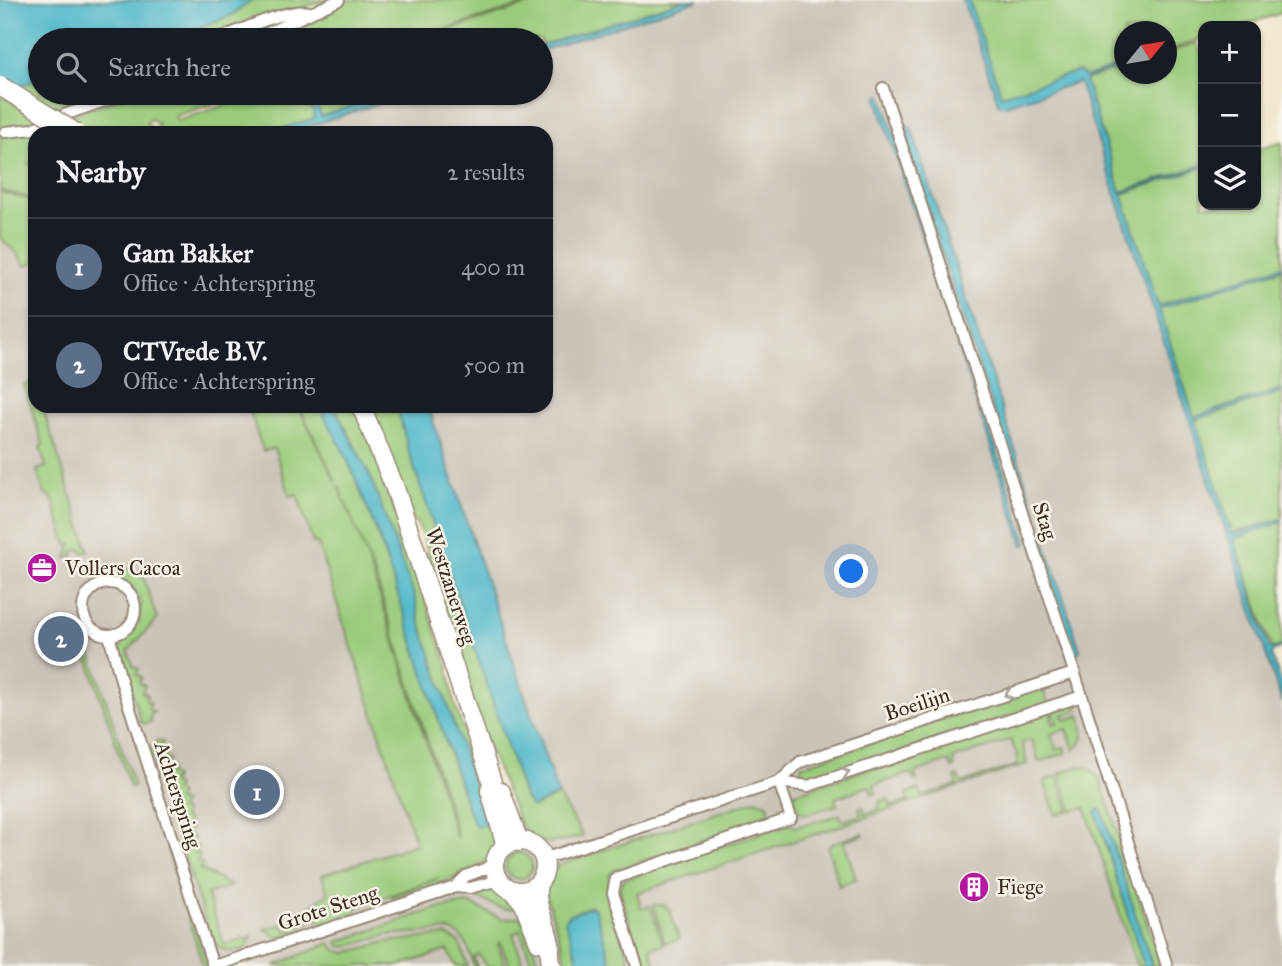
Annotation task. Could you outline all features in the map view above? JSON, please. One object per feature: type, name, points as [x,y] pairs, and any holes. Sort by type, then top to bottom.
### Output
[{"type":"main road","points":[[0,86],[28,103]]},
{"type":"main road","points":[[31,105],[65,126]]},
{"type":"main road","name":"Westzanerweg","points":[[364,413],[395,488],[492,782],[500,790],[513,844]]},
{"type":"main road","points":[[513,844],[531,844],[543,859],[544,872],[536,895],[550,945],[550,960],[541,947],[524,904],[502,878],[499,854],[513,844]]},
{"type":"main road","points":[[502,878],[528,890],[538,883]]},
{"type":"street","points":[[277,28],[339,0]]},
{"type":"street","points":[[248,28],[300,11],[310,12]]},
{"type":"street","name":"Stag","points":[[883,88],[1082,696],[1167,966]]},
{"type":"street","points":[[38,126],[93,105]]},
{"type":"street","points":[[5,132],[28,130]]},
{"type":"street","points":[[111,583],[121,585],[129,592],[135,604],[135,611],[126,628],[117,634],[109,635],[97,632],[89,626],[83,607],[92,589],[111,583]]},
{"type":"street","name":"Achterspring","points":[[109,635],[122,684],[214,966]]},
{"type":"street","name":"Boeilijn","points":[[543,859],[779,782],[800,762],[1074,673]]},
{"type":"street","name":"Boeilijn","points":[[779,782],[807,786],[1082,696]]},
{"type":"street","points":[[637,966],[613,893],[616,878],[791,818],[779,782]]},
{"type":"street","name":"Grote Steng","points":[[214,966],[455,887],[466,876],[502,878]]},
{"type":"shaded area","points":[[692,0],[966,0],[999,101],[1081,77],[1282,695],[1282,966],[0,966],[0,238],[15,245],[28,246],[28,413],[250,413],[263,450],[274,447],[289,496],[297,494],[312,542],[317,541],[416,845],[322,875],[328,894],[314,903],[317,919],[355,910],[390,895],[394,900],[428,890],[471,871],[490,856],[497,841],[532,807],[558,795],[430,413],[553,413],[553,126],[303,126],[368,105],[553,105],[553,45]]},
{"type":"green space","points":[[252,0],[329,0],[242,28],[197,28],[232,15]]},
{"type":"green space","points":[[347,0],[539,0],[449,28],[284,28]]},
{"type":"green space","points":[[544,0],[684,0],[553,42],[553,28],[456,28]]},
{"type":"green space","points":[[969,0],[1282,0],[1282,13],[1256,21],[1198,21],[1198,40],[1177,47],[1177,21],[1114,21],[1114,68],[1087,77],[1078,72],[1003,96],[1000,94]]},
{"type":"green space","points":[[1197,43],[1198,46],[1198,167],[1121,192],[1085,80],[1114,70],[1114,84],[1177,84],[1177,50]]},
{"type":"green space","points":[[28,83],[28,97],[13,88]]},
{"type":"green space","points":[[0,95],[36,117],[40,122],[0,134]]},
{"type":"green space","points":[[41,105],[85,105],[57,115]]},
{"type":"green space","points":[[100,105],[209,105],[175,116],[176,121],[225,105],[311,105],[315,118],[290,126],[156,126],[158,123],[151,119],[146,123],[150,126],[79,126],[65,117]]},
{"type":"green space","points":[[317,105],[358,105],[321,117]]},
{"type":"green space","points":[[28,133],[28,197],[0,190],[0,137]]},
{"type":"green space","points":[[1282,142],[1282,266],[1158,306],[1122,194],[1198,169],[1198,210],[1261,210],[1261,148]]},
{"type":"green space","points":[[0,192],[28,199],[28,265],[25,266],[16,252],[0,238]]},
{"type":"green space","points":[[1282,269],[1282,389],[1194,417],[1159,308]]},
{"type":"green space","points":[[1282,392],[1282,519],[1232,533],[1195,420]]},
{"type":"green space","points":[[33,413],[44,413],[89,551],[83,553],[81,549],[72,552],[74,556],[67,558],[71,544],[67,545],[52,498],[45,494],[37,470],[46,467],[40,447],[43,445]]},
{"type":"green space","points":[[250,413],[302,413],[336,482],[302,413],[323,413],[344,452],[374,524],[470,815],[486,822],[406,573],[368,476],[338,413],[357,413],[369,437],[448,667],[454,702],[465,735],[478,761],[497,841],[482,865],[428,890],[394,901],[392,897],[439,878],[357,907],[356,913],[323,924],[317,919],[306,923],[303,920],[302,931],[279,938],[265,929],[283,924],[287,932],[292,930],[289,922],[307,916],[314,903],[328,894],[322,875],[416,844],[317,542],[313,543],[297,494],[290,496],[274,448],[263,451]],"holes":[[[338,485],[376,578],[457,839],[367,556]]]},
{"type":"green space","points":[[371,413],[399,413],[408,449],[524,796],[533,807],[558,795],[583,836],[557,842],[541,841],[520,824],[484,737],[431,579],[423,537],[411,515]]},
{"type":"green space","points":[[1282,522],[1282,646],[1272,649],[1234,539]]},
{"type":"green space","points":[[104,566],[142,572],[157,619],[128,651],[133,666],[139,669],[136,674],[142,677],[139,683],[145,686],[142,692],[148,695],[145,700],[151,703],[148,709],[154,712],[150,717],[151,722],[145,724],[141,722],[119,648],[123,639],[139,621],[141,602],[132,586],[105,572]]},
{"type":"green space","points":[[88,645],[134,786],[130,787],[84,647]]},
{"type":"green space","points":[[1042,686],[1048,704],[808,782],[801,778],[801,766]]},
{"type":"green space","points":[[1075,702],[1078,710],[1063,715],[1065,720],[1080,715],[1083,739],[1074,750],[1067,729],[1051,734],[1056,749],[1064,747],[1066,753],[1039,762],[1032,740],[1022,743],[1027,764],[637,893],[641,909],[650,906],[663,944],[650,948],[656,966],[644,966],[620,892],[623,880],[788,824],[796,827],[840,815],[843,821],[861,815],[859,808],[863,807],[865,814],[880,809],[879,802],[888,799],[891,806],[909,801],[907,793],[919,789],[922,796],[957,785],[955,777],[958,776],[961,783],[1018,765],[1018,756],[1010,740],[953,759],[955,767],[952,768],[949,761],[915,772],[917,780],[914,780],[911,773],[874,785],[876,793],[872,794],[869,786],[835,798],[837,805],[807,814],[799,812],[793,794],[1050,710],[1053,724],[1057,723],[1052,709]]},
{"type":"green space","points":[[157,740],[163,742],[160,748],[166,750],[163,756],[169,759],[166,765],[171,768],[169,774],[174,777],[171,783],[177,786],[175,791],[180,794],[177,800],[183,803],[180,809],[185,812],[183,817],[188,821],[186,826],[191,829],[188,835],[194,838],[191,843],[197,846],[194,852],[200,855],[197,861],[203,864],[200,869],[231,886],[207,894],[224,945],[252,936],[245,949],[225,950],[210,936],[151,753]]},
{"type":"green space","points":[[1079,766],[1089,768],[1100,779],[1161,966],[1152,966],[1102,811],[1099,809],[1096,813],[1144,966],[1137,966],[1085,807],[1072,811],[1060,773]]},
{"type":"green space","points":[[1057,776],[1069,811],[1056,815],[1044,781]]},
{"type":"green space","points":[[756,800],[768,804],[770,813],[757,823],[615,870],[610,874],[607,891],[631,966],[612,966],[595,909],[591,906],[569,915],[572,939],[580,966],[568,966],[543,885],[553,870],[562,864]]},
{"type":"green space","points":[[863,833],[864,835],[844,841],[856,879],[839,886],[828,848],[833,843]]},
{"type":"green space","points":[[167,849],[171,853],[208,966],[203,966]]},
{"type":"green space","points":[[519,853],[528,857],[532,866],[528,875],[519,879],[510,875],[506,866],[510,857]]},
{"type":"green space","points":[[486,888],[503,892],[521,907],[504,908],[477,897],[461,894]]},
{"type":"green space","points":[[468,903],[502,919],[521,917],[540,966],[533,966],[520,930],[513,934],[524,966],[510,966],[500,942],[498,944],[505,966],[485,966],[479,954],[474,958],[477,966],[474,966],[463,939],[448,930],[387,935],[346,947],[337,942],[435,909]]},
{"type":"green space","points":[[653,905],[663,905],[670,910],[679,939],[665,943]]},
{"type":"green space","points":[[446,935],[459,942],[468,966],[456,966],[448,950],[399,966],[274,966],[330,943],[337,951],[346,953],[386,942]]},
{"type":"water","points":[[0,0],[252,0],[232,15],[197,28],[28,28],[28,83],[0,92]]},
{"type":"water","points":[[684,0],[699,0],[553,47],[553,42]]},
{"type":"water","points":[[963,0],[969,0],[1001,95],[1078,72],[1087,77],[1114,68],[1114,70],[1085,81],[1121,192],[1198,167],[1122,194],[1158,306],[1282,266],[1282,269],[1159,309],[1194,417],[1282,389],[1282,392],[1195,420],[1232,533],[1282,519],[1282,522],[1234,539],[1269,648],[1282,646],[1271,654],[1282,686],[1282,703],[1079,82],[999,105]]},
{"type":"water","points":[[879,95],[882,96],[1027,544],[1023,545],[877,99]]},
{"type":"water","points":[[311,105],[317,105],[321,116],[356,105],[374,105],[309,126],[290,126],[315,118]]},
{"type":"water","points":[[904,125],[911,128],[1080,650],[1077,654],[1073,653],[901,129]]},
{"type":"water","points":[[323,413],[338,413],[371,478],[415,598],[418,615],[486,822],[484,825],[475,825],[470,815],[379,537],[346,456]]},
{"type":"water","points":[[399,413],[430,413],[558,795],[532,807],[524,796],[408,449]]},
{"type":"water","points":[[1099,809],[1102,811],[1152,966],[1144,966],[1096,813]]},
{"type":"water","points":[[591,907],[595,909],[612,966],[580,966],[565,921],[569,915]]},
{"type":"place","name":"Vollers Cacoa","points":[[42,568]]},
{"type":"place","name":"CTVrede B.V.","points":[[61,639]]},
{"type":"place","name":"Gam Bakker","points":[[257,792]]},
{"type":"place","name":"Fiege","points":[[974,887]]}]
